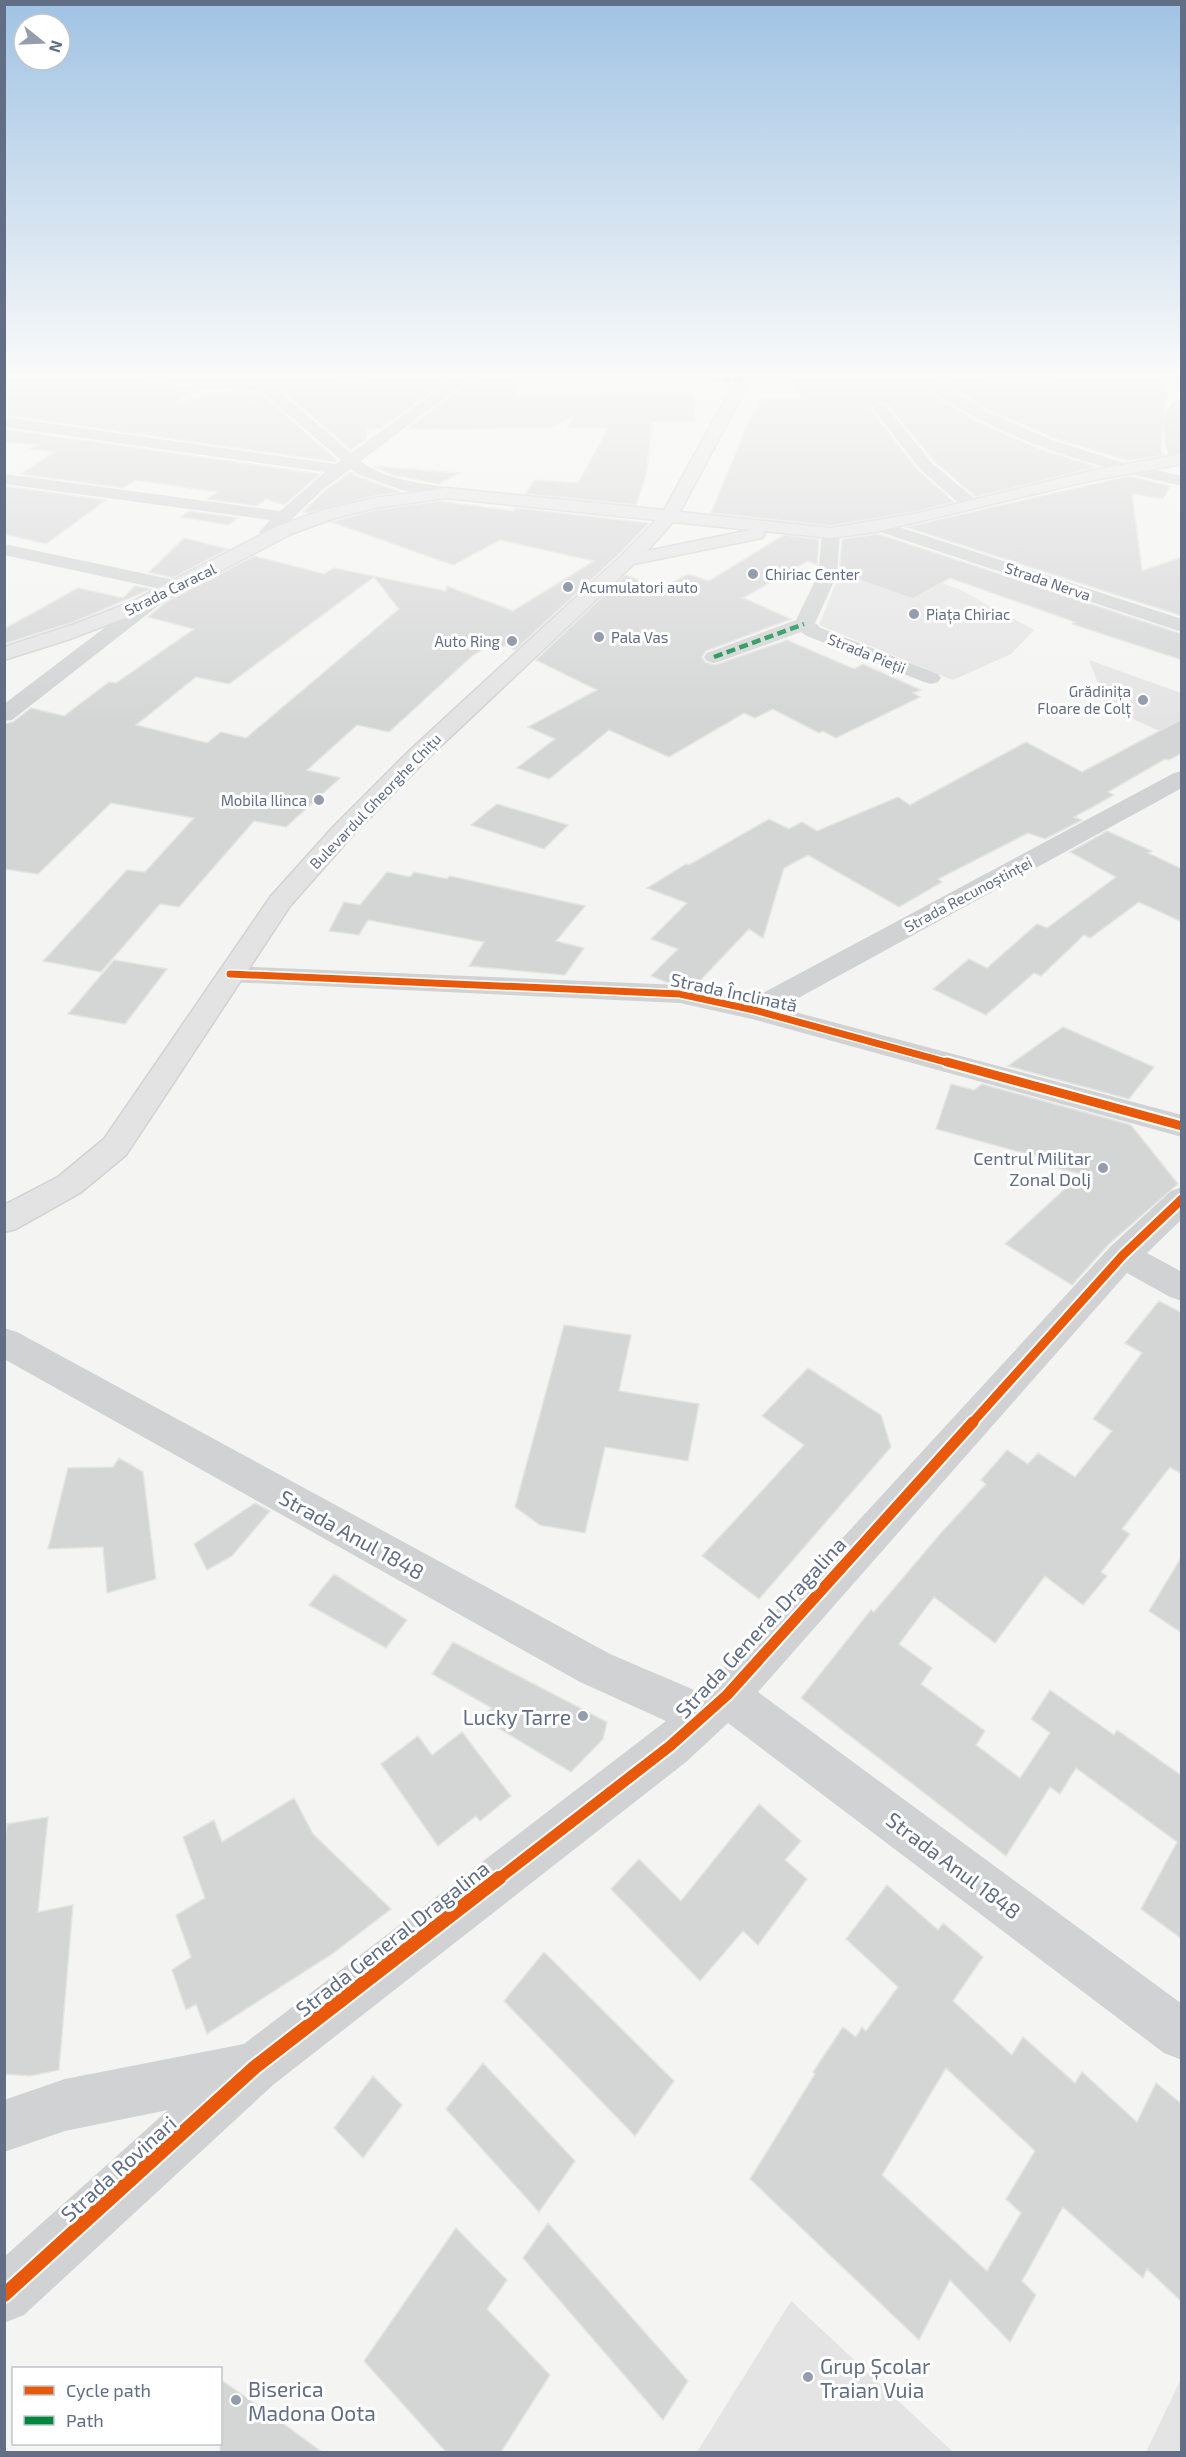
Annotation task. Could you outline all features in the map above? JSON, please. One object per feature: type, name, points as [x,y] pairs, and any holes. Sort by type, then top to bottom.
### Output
[{"type":"main road","name":"Strada Caracal","points":[[4,654],[100,622],[156,598],[261,540],[314,519],[384,499],[446,493],[831,533],[880,526],[1019,493]]},
{"type":"main road","name":"Bulevardul Gheorghe Chițu","points":[[4,1220],[69,1185],[115,1147],[280,901],[343,831],[418,755],[628,560],[669,515],[681,493]]},
{"type":"main road","points":[[628,560],[778,529]]},
{"type":"street","points":[[105,493],[283,517]]},
{"type":"street","points":[[261,540],[283,517],[312,493]]},
{"type":"street","points":[[957,493],[970,504]]},
{"type":"street","name":"Strada Nerva","points":[[880,526],[1182,626]]},
{"type":"street","points":[[714,657],[804,624],[824,585],[830,558],[831,533]]},
{"type":"street","points":[[4,549],[179,587]]},
{"type":"street","points":[[4,715],[156,598]]},
{"type":"street","name":"Strada Pieții","points":[[804,624],[814,632],[931,678]]},
{"type":"street","name":"Strada Recunoștinței","points":[[754,1010],[1182,778]]},
{"type":"street","name":"Strada Înclinată","points":[[230,974],[680,994],[754,1010],[1182,1126]]},
{"type":"street","name":"Strada General Dragalina","points":[[4,2126],[65,2105],[255,2067],[670,1746],[716,1705],[1123,1255],[1182,1199]]},
{"type":"street","points":[[1123,1255],[1182,1288]]},
{"type":"street","name":"Strada Anul 1848","points":[[4,1342],[595,1668],[716,1705],[1182,2034]]},
{"type":"street","name":"Strada Rovinari","points":[[4,2295],[255,2067]]},
{"type":"shaded area","name":"Piața Chiriac","points":[[863,554],[961,590],[1034,630],[1011,654],[953,680],[819,625],[841,570]]},
{"type":"shaded area","name":"Grădinița Floare de Colț","points":[[1089,660],[1181,693],[1181,741],[1107,707]]},
{"type":"shaded area","name":"Grup Școlar Traian Vuia","points":[[791,2301],[953,2452],[697,2452]]},
{"type":"shaded area","points":[[1181,2379],[1181,2452],[1146,2452]]},
{"type":"building","points":[[4,493],[53,493],[106,500],[46,544],[4,534]]},
{"type":"building","points":[[216,493],[298,493],[284,505],[266,499],[256,506],[207,499]]},
{"type":"building","points":[[322,493],[397,493],[303,512]]},
{"type":"building","points":[[526,493],[640,493],[636,505]]},
{"type":"building","points":[[719,493],[943,493],[954,502],[919,511],[831,526],[711,513]]},
{"type":"building","points":[[971,493],[994,493],[976,497]]},
{"type":"building","points":[[1056,493],[1166,493],[1163,499],[1132,494],[1142,571],[1182,557],[1182,616],[906,527]]},
{"type":"building","points":[[439,501],[513,511],[516,508],[649,523],[619,554],[515,650],[505,645],[498,650],[488,646],[472,656],[389,732],[357,725],[307,770],[340,778],[286,827],[254,821],[179,907],[160,904],[101,972],[43,961],[127,870],[145,872],[194,818],[111,803],[38,874],[4,869],[4,724],[13,722],[31,708],[64,716],[109,682],[116,683],[194,629],[148,617],[166,602],[254,556],[324,574],[334,568],[446,591],[447,586],[513,611],[594,561],[500,540],[453,565],[331,522],[375,510]],"holes":[[[374,577],[399,609],[246,738],[221,732],[207,743],[136,725],[196,677],[229,684]]]},
{"type":"building","points":[[189,511],[238,518],[228,525],[181,517]]},
{"type":"building","points":[[878,534],[1182,634],[1182,660],[1072,624],[1075,622],[950,578],[913,599],[839,573],[842,539]]},
{"type":"building","points":[[784,535],[819,539],[817,565],[808,561],[743,598],[791,619],[706,651],[702,657],[705,662],[715,665],[787,640],[854,669],[863,664],[921,690],[913,693],[920,697],[836,738],[823,731],[819,733],[773,709],[755,718],[744,713],[669,757],[609,730],[549,779],[517,768],[555,739],[528,727],[597,690],[536,660],[625,575],[662,588],[688,574],[709,581]]},
{"type":"building","points":[[184,538],[228,549],[173,578],[149,572]]},
{"type":"building","points":[[135,586],[151,589],[74,622],[4,644],[4,629],[78,588],[123,598]]},
{"type":"building","points":[[1182,719],[1182,753],[1169,760],[1165,759],[1108,792],[1114,795],[1074,817],[1082,820],[1045,839],[1028,833],[938,879],[942,882],[899,907],[808,855],[784,868],[763,938],[749,929],[695,986],[666,982],[651,976],[678,949],[651,939],[687,903],[647,888],[769,819],[789,829],[802,822],[817,831],[898,797],[910,805],[1026,742],[1082,772]]},
{"type":"building","points":[[497,804],[568,825],[544,849],[471,825]]},
{"type":"building","points":[[1107,831],[1152,851],[1148,853],[1182,869],[1182,922],[1139,902],[1090,938],[1084,935],[1041,976],[1034,973],[986,1015],[933,989],[969,959],[987,968],[1037,924],[1047,928],[1116,877],[1070,852]]},
{"type":"building","points":[[387,872],[410,877],[414,872],[447,879],[450,876],[585,906],[556,941],[584,948],[565,975],[469,966],[484,942],[368,920],[359,935],[329,931],[344,902],[360,905]]},
{"type":"building","points":[[114,960],[167,969],[125,1024],[68,1014]]},
{"type":"building","points":[[1063,1027],[1154,1067],[1129,1099],[1008,1066]]},
{"type":"building","points":[[951,1084],[974,1090],[982,1084],[1131,1125],[1178,1184],[1109,1244],[1072,1285],[1005,1244],[1081,1174],[1056,1168],[1060,1163],[936,1129]]},
{"type":"building","points":[[1159,1301],[1182,1313],[1182,1474],[1170,1467],[1122,1529],[1130,1534],[1101,1572],[1107,1576],[1083,1605],[1045,1576],[995,1643],[934,1597],[899,1644],[932,1668],[921,1684],[985,1731],[976,1745],[1020,1778],[1050,1733],[1031,1719],[1050,1690],[1114,1735],[1117,1730],[1182,1776],[1182,1939],[1141,1909],[1177,1842],[1076,1768],[1060,1794],[1050,1787],[1006,1856],[801,1698],[871,1610],[874,1612],[986,1484],[981,1480],[1007,1450],[1028,1464],[1038,1453],[1075,1477],[1112,1431],[1093,1419],[1142,1353],[1125,1343]]},
{"type":"building","points":[[564,1325],[631,1335],[619,1391],[699,1404],[688,1461],[605,1447],[585,1533],[540,1525],[515,1507]]},
{"type":"building","points":[[808,1368],[881,1415],[891,1447],[759,1599],[702,1556],[804,1445],[762,1416]]},
{"type":"building","points":[[119,1458],[143,1472],[156,1579],[107,1593],[103,1547],[48,1549],[68,1468],[113,1467]]},
{"type":"building","points":[[255,1503],[270,1511],[232,1556],[207,1570],[194,1544]]},
{"type":"building","points":[[1182,1556],[1182,1633],[1149,1611]]},
{"type":"building","points":[[334,1574],[407,1620],[386,1648],[309,1605]]},
{"type":"building","points":[[453,1642],[607,1722],[603,1739],[571,1772],[480,1717],[492,1708],[432,1674]]},
{"type":"building","points":[[462,1732],[511,1796],[480,1821],[476,1816],[438,1846],[381,1764],[418,1736],[432,1755]]},
{"type":"building","points":[[294,1798],[313,1834],[391,1909],[332,1954],[207,2034],[196,2004],[186,2010],[172,1970],[191,1957],[176,1915],[205,1898],[183,1837],[214,1820],[222,1842]]},
{"type":"building","points":[[759,1804],[801,1841],[785,1860],[807,1879],[758,1945],[743,1931],[700,1981],[611,1889],[639,1859],[681,1901]]},
{"type":"building","points":[[48,1817],[38,1912],[73,1905],[59,2070],[30,2076],[4,2074],[4,1847],[7,1824]]},
{"type":"building","points":[[887,1885],[938,1930],[943,1923],[983,1957],[953,2001],[1012,2055],[1023,2037],[1075,2083],[1082,2072],[1137,2122],[1156,2083],[1182,2104],[1182,2302],[1147,2269],[1143,2278],[1063,2207],[1022,2281],[1036,2295],[1010,2342],[950,2280],[919,2340],[750,2179],[815,2074],[813,2072],[843,2027],[856,2037],[862,2027],[866,2031],[898,1987],[846,1939]],"holes":[[[946,2068],[1035,2151],[1006,2199],[1021,2213],[987,2271],[882,2175]]]},
{"type":"building","points":[[544,1952],[674,2081],[635,2136],[504,2001]]},
{"type":"building","points":[[483,2063],[575,2161],[539,2212],[446,2109]]},
{"type":"building","points":[[373,2076],[402,2105],[363,2158],[334,2128]]},
{"type":"building","points":[[548,2223],[688,2381],[663,2420],[523,2258]]},
{"type":"building","points":[[456,2228],[507,2280],[487,2309],[550,2375],[501,2452],[446,2452],[364,2361]]},
{"type":"building","name":"Biserica Madona Oota","points":[[222,2380],[322,2452],[220,2452],[220,2445],[222,2445]]},
{"type":"marked path","points":[[714,657],[804,624]]},
{"type":"cycle path","points":[[230,974],[680,994],[754,1010],[1182,1126]]},
{"type":"cycle path","points":[[4,2295],[255,2067],[670,1746],[727,1695],[1123,1255],[1182,1199]]},
{"type":"place","name":"Chiriac Center","points":[[753,574]]},
{"type":"place","name":"Acumulatori auto","points":[[568,587]]},
{"type":"place","name":"Piața Chiriac","points":[[914,614]]},
{"type":"place","name":"Pala Vas","points":[[599,637]]},
{"type":"place","name":"Auto Ring","points":[[512,641]]},
{"type":"place","name":"Grădinița Floare de Colț","points":[[1143,700]]},
{"type":"place","name":"Mobila Ilinca","points":[[319,800]]},
{"type":"place","name":"Centrul Militar Zonal Dolj","points":[[1103,1168]]},
{"type":"place","name":"Lucky Tarre","points":[[583,1716]]},
{"type":"place","name":"Grup Școlar Traian Vuia","points":[[808,2377]]},
{"type":"place","name":"Biserica Madona Oota","points":[[236,2400]]}]
